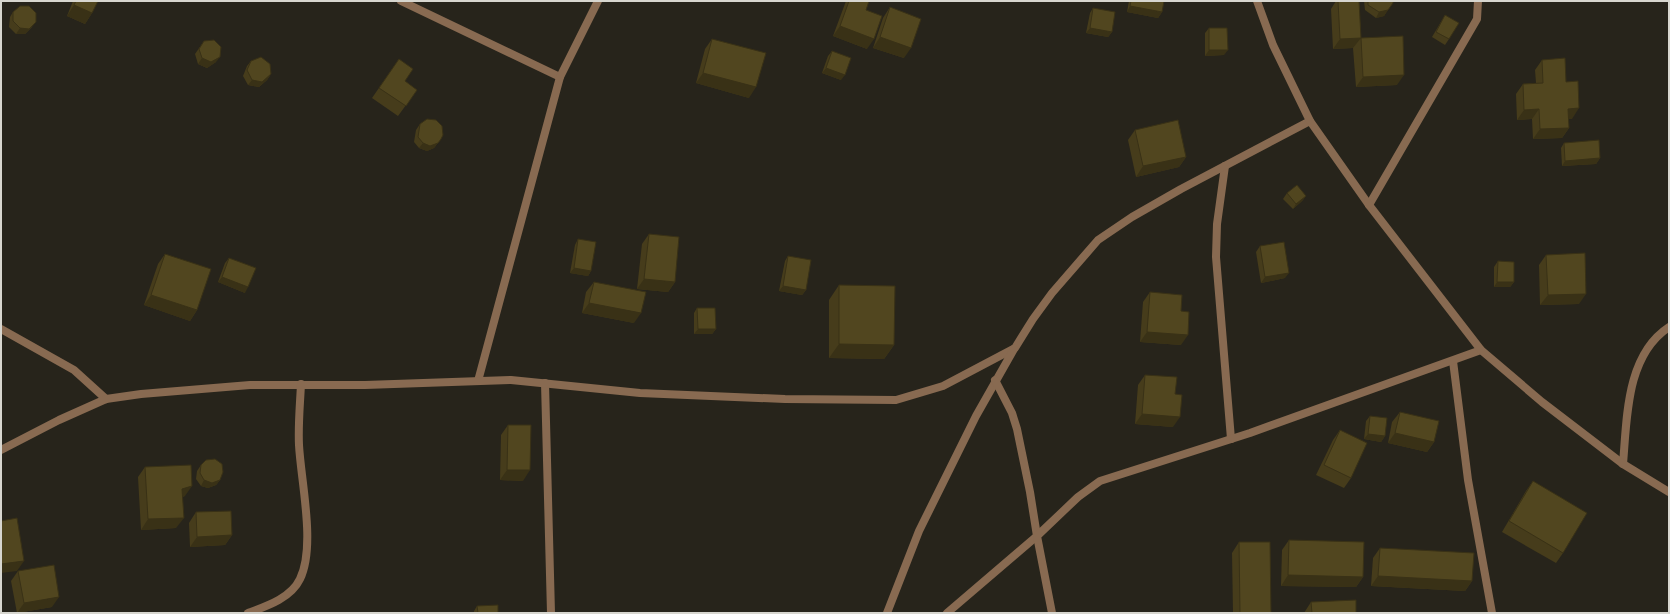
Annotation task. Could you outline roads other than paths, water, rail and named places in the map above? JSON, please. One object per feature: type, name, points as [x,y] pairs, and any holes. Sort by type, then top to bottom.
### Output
[{"type":"street","points":[[401,1],[560,77]]},
{"type":"street","points":[[478,381],[560,77],[598,1]]},
{"type":"street","points":[[1257,1],[1273,45],[1310,121],[1369,206],[1481,350],[1542,402],[1623,464],[1669,492]]},
{"type":"street","points":[[1369,206],[1477,19],[1478,1]]},
{"type":"street","points":[[886,613],[919,531],[995,380],[1033,319],[1052,293],[1098,240],[1132,217],[1310,121]]},
{"type":"street","points":[[1225,166],[1217,224],[1216,257],[1231,439]]},
{"type":"street","points":[[1623,464],[1629,398],[1639,363],[1658,334],[1669,327]]},
{"type":"street","points":[[1,329],[74,370],[106,399]]},
{"type":"street","points":[[1,450],[59,420],[106,399],[141,394],[301,384],[511,380],[648,393],[896,400],[943,386],[1015,348]]},
{"type":"street","points":[[946,613],[1037,536],[1078,497],[1100,481],[1231,439],[1481,350]]},
{"type":"street","points":[[1453,361],[1468,480],[1492,613]]},
{"type":"street","points":[[995,380],[1012,412],[1017,429],[1052,613]]},
{"type":"street","points":[[545,383],[551,613]]},
{"type":"street","points":[[248,613],[272,603],[288,594],[300,579],[306,557],[307,526],[299,445],[301,384]]}]
